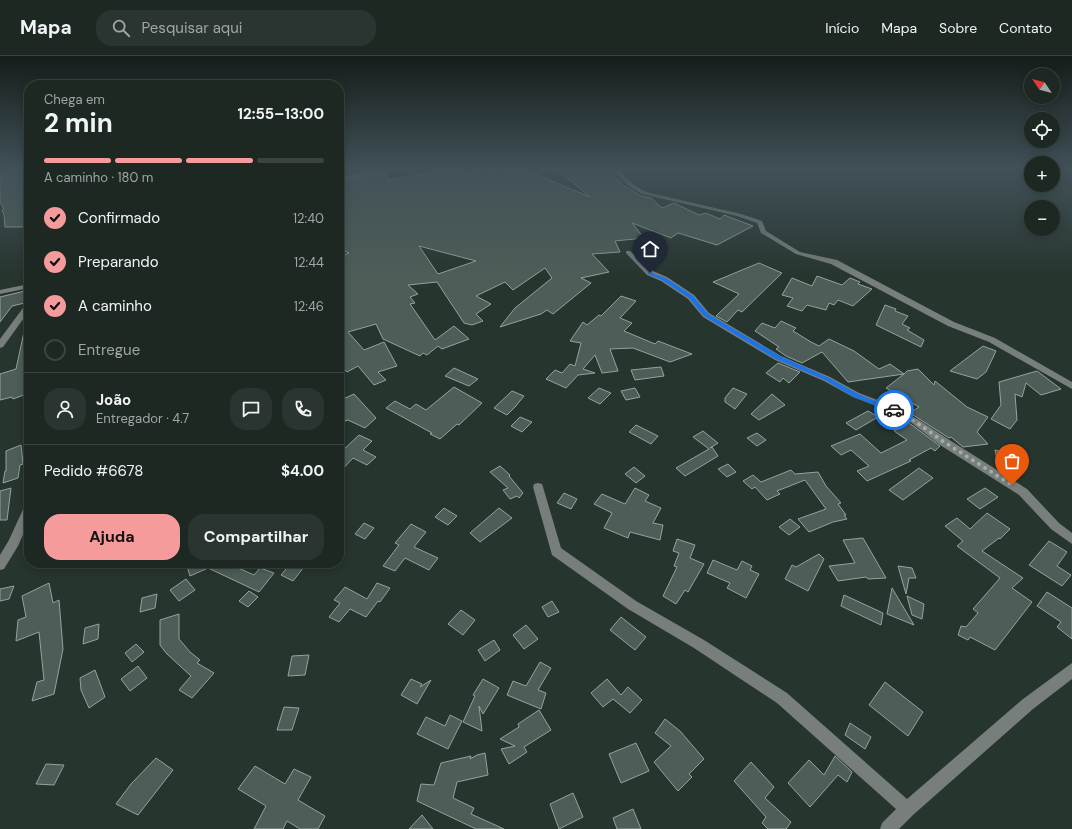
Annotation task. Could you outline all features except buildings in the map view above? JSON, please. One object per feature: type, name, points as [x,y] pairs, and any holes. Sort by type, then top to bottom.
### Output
[{"type":"street","points":[[696,205],[739,215],[760,222],[763,232],[798,253],[834,262],[951,324],[992,340],[1072,386]]},
{"type":"street","points":[[628,252],[650,273],[664,279],[691,297],[706,315],[778,358],[827,379],[856,395],[890,408],[916,422],[944,442],[1023,492],[1055,526],[1072,539]]},
{"type":"street","points":[[0,292],[24,287]]},
{"type":"street","points":[[0,345],[24,313]]},
{"type":"street","points":[[538,487],[556,552],[632,605],[699,644],[782,698],[907,809]]},
{"type":"street","points":[[0,564],[14,543],[24,520]]},
{"type":"street","points":[[888,829],[907,809],[1028,704],[1072,670]]},
{"type":"way so far","points":[[894,410],[916,422],[944,442],[1012,485]]},
{"type":"route","points":[[650,273],[664,279],[691,297],[706,315],[778,358],[827,379],[856,395],[894,410]]}]
